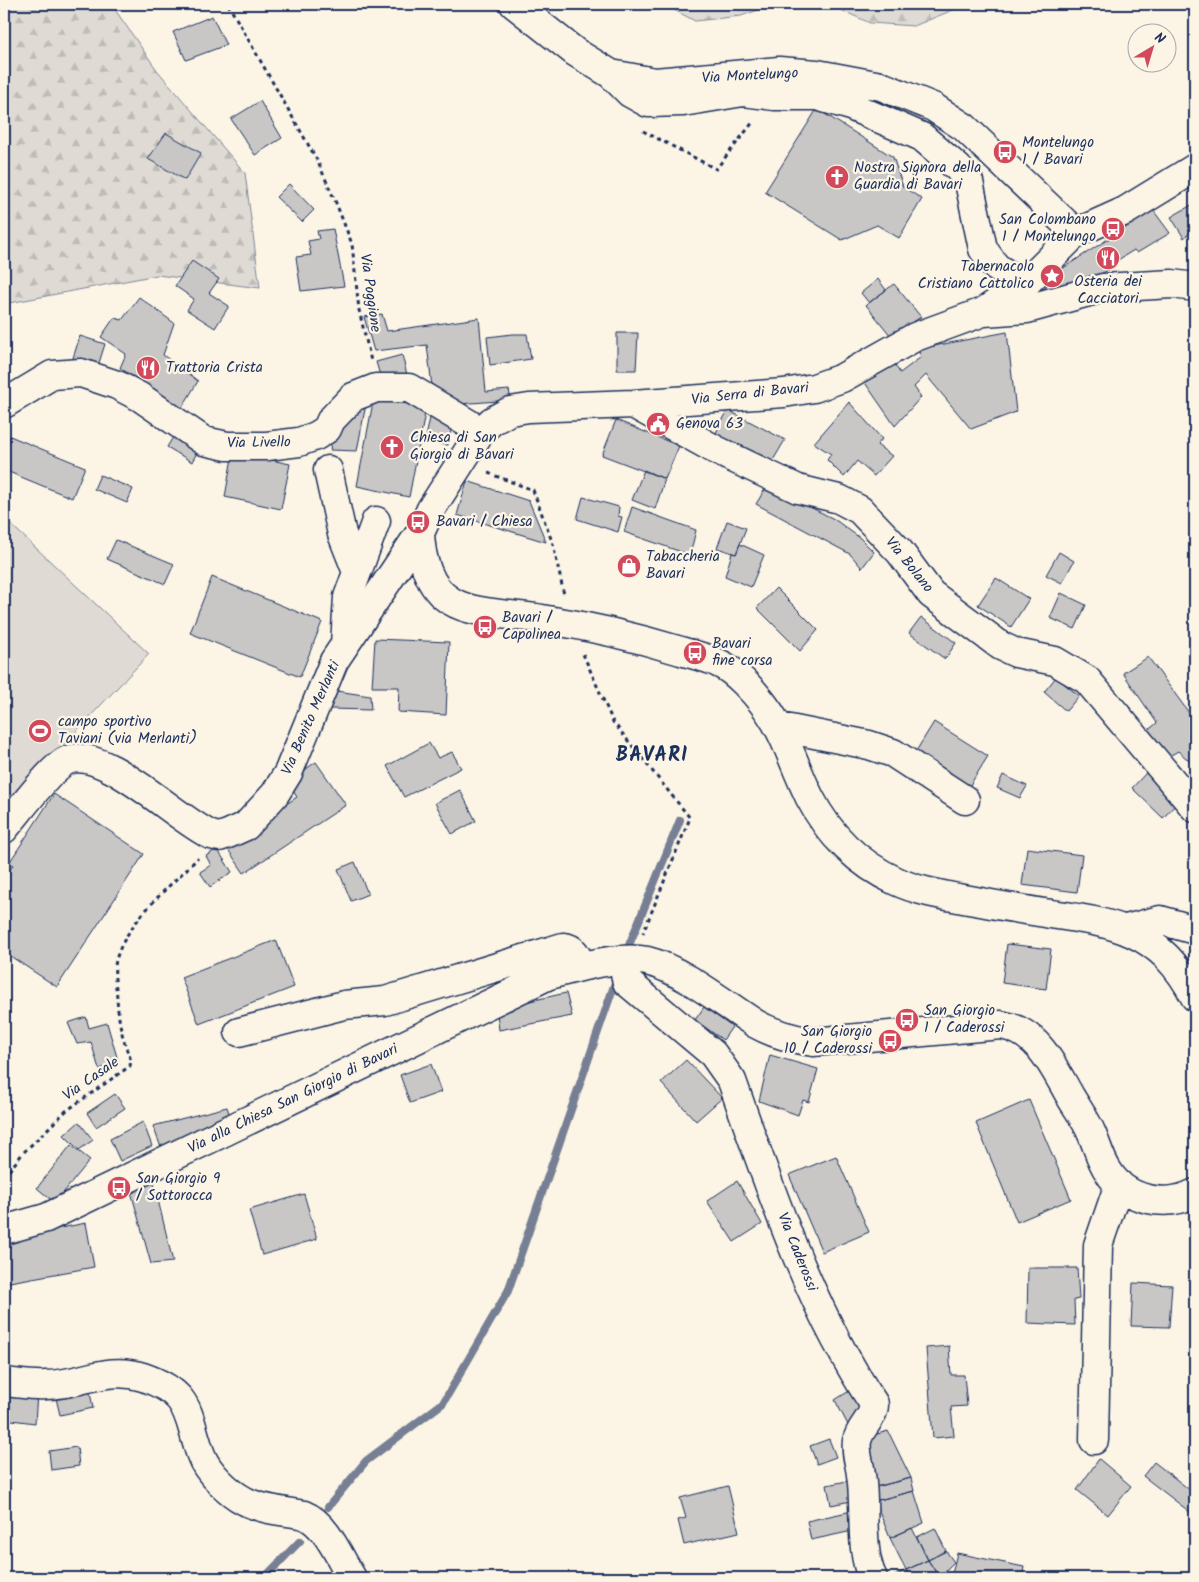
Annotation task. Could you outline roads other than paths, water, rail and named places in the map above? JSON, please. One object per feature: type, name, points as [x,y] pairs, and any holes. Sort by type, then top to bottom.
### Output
[{"type":"street","name":"Via Montelungo","points":[[514,4],[575,52],[611,74],[655,82],[780,71],[817,74],[881,86],[933,107],[964,127],[1076,233]]},
{"type":"street","points":[[611,74],[630,93],[648,103],[684,102],[743,92],[774,96],[817,96],[848,105],[922,137],[958,168],[968,182],[983,250],[996,267],[1024,285]]},
{"type":"street","points":[[1076,233],[1124,211],[1195,168]]},
{"type":"street","name":"Via Serra di Bavari","points":[[420,533],[431,509],[481,431],[492,421],[510,411],[529,408],[633,404],[784,393],[814,388],[842,378],[915,336],[983,312],[1024,285],[1076,233]]},
{"type":"street","points":[[983,312],[1027,309],[1104,288],[1172,284],[1195,287]]},
{"type":"street","name":"Via Livello","points":[[4,404],[52,375],[81,373],[117,385],[182,425],[204,441],[227,446],[267,446],[299,442],[316,436],[327,429],[331,420],[353,397],[376,388],[409,388],[481,431]]},
{"type":"street","name":"Via Bolano","points":[[633,404],[718,451],[789,485],[839,499],[860,510],[900,552],[931,594],[938,600],[1001,646],[1016,653],[1055,661],[1087,680],[1195,808]]},
{"type":"street","points":[[328,470],[342,534],[357,572]]},
{"type":"street","points":[[345,645],[348,597],[376,521]]},
{"type":"street","points":[[420,533],[421,552],[433,582],[441,594],[452,602],[469,609],[542,619],[639,638],[719,663],[738,676],[755,693],[780,726],[810,798],[824,820],[855,856],[878,873],[900,883],[933,893],[1087,919],[1126,929],[1152,943],[1174,963],[1195,997]]},
{"type":"street","name":"Via Benito Merlanti","points":[[4,828],[65,761],[82,758],[110,767],[203,832],[220,836],[246,826],[275,794],[288,773],[334,661],[420,533]]},
{"type":"street","points":[[780,726],[869,745],[893,754],[965,800]]},
{"type":"street","points":[[1126,929],[1160,920],[1195,930]]},
{"type":"street","points":[[239,1032],[344,1005],[384,1001],[563,947],[570,948],[576,953],[582,966]]},
{"type":"street","name":"Via alla Chiesa San Giorgio di Bavari","points":[[5,1231],[46,1218],[549,975],[582,966],[632,960],[646,961],[675,972],[756,1024],[769,1031],[797,1040],[814,1042],[1001,1025],[1013,1027],[1038,1045],[1049,1058],[1091,1131],[1108,1172],[1118,1184],[1143,1198],[1157,1201],[1170,1202],[1195,1194]]},
{"type":"street","name":"Via Caderossi","points":[[632,960],[625,974],[627,982],[713,1054],[732,1081],[804,1271],[843,1355],[874,1404],[874,1413],[858,1439],[856,1454],[861,1475],[864,1531],[874,1578]]},
{"type":"street","points":[[1094,1440],[1098,1245],[1118,1184]]},
{"type":"street","points":[[4,1382],[47,1386],[92,1376],[124,1373],[150,1380],[165,1388],[184,1404],[188,1411],[200,1454],[208,1469],[244,1501],[304,1515],[313,1520],[322,1529],[352,1578]]},
{"type":"waterway","points":[[625,955],[680,820]]},
{"type":"waterway","points":[[328,1507],[366,1461],[443,1403],[508,1291],[617,977]]},
{"type":"waterway","points":[[264,1578],[300,1541]]},
{"type":"place","name":"Montelungo 1 / Bavari","points":[[1005,152]]},
{"type":"place","name":"Nostra Signora della Guardia di Bavari","points":[[837,177]]},
{"type":"place","name":"San Colombano 1 / Montelungo","points":[[1113,229]]},
{"type":"place","name":"Osteria dei Cacciatori","points":[[1108,258]]},
{"type":"place","name":"Tabernacolo Cristiano Cattolico","points":[[1052,276]]},
{"type":"place","name":"Trattoria Crista","points":[[148,368]]},
{"type":"place","name":"Genova 63","points":[[658,424]]},
{"type":"place","name":"Chiesa di San Giorgio di Bavari","points":[[392,447]]},
{"type":"place","name":"Bavari / Chiesa","points":[[418,522]]},
{"type":"place","name":"Tabaccheria Bavari","points":[[629,566]]},
{"type":"place","name":"Bavari / Capolinea","points":[[485,627]]},
{"type":"place","name":"Bavari fine corsa","points":[[695,653]]},
{"type":"place","name":"campo sportivo Taviani (via Merlanti)","points":[[40,731]]},
{"type":"place","name":"San Giorgio 1 / Caderossi","points":[[907,1020]]},
{"type":"place","name":"San Giorgio 10 / Caderossi","points":[[890,1041]]},
{"type":"place","name":"San Giorgio 9 / Sottorocca","points":[[119,1188]]},
{"type":"district","name":"BAVARI","points":[[652,756]]}]
